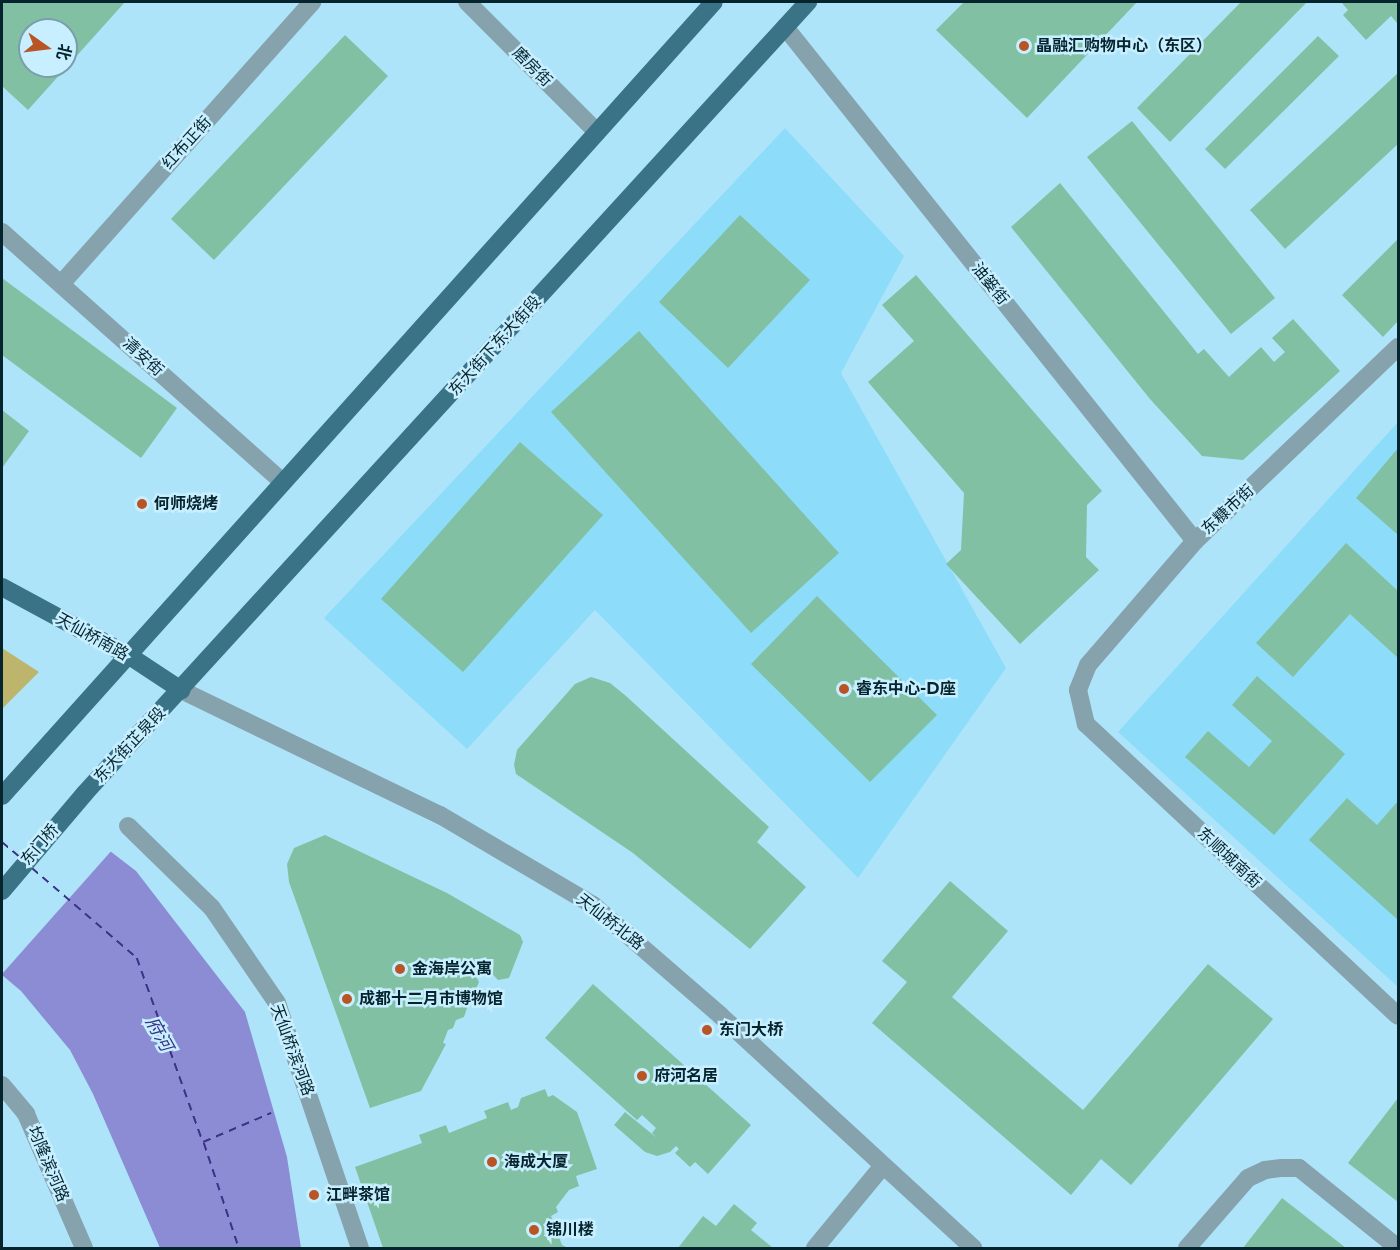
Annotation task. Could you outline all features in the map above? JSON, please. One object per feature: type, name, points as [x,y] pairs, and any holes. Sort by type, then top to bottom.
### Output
[{"type":"main road","points":[[2,796],[28,764],[128,656],[714,2]]},
{"type":"main road","name":"东大街下东大街段","points":[[181,690],[808,2]]},
{"type":"main road","name":"天仙桥南路","points":[[2,587],[128,656],[181,690]]},
{"type":"main road","name":"东大街芷泉段","points":[[80,800],[181,690]]},
{"type":"main road","name":"东门桥","points":[[2,891],[80,800]]},
{"type":"street","name":"红布正街","points":[[61,284],[312,2]]},
{"type":"street","name":"磨房街","points":[[467,2],[597,132]]},
{"type":"street","name":"油篓街","points":[[784,27],[1195,541]]},
{"type":"street","name":"清安街","points":[[2,232],[284,482]]},
{"type":"street","name":"东糠市街","points":[[1078,690],[1088,665],[1195,541],[1398,346]]},
{"type":"street","name":"天仙桥北路","points":[[181,690],[440,815],[593,905],[721,1016],[882,1167],[973,1248]]},
{"type":"street","name":"东顺城南街","points":[[1078,690],[1086,724],[1398,1016]]},
{"type":"street","name":"天仙桥滨河路","points":[[128,826],[212,908],[277,1003],[360,1248]]},
{"type":"street","name":"均隆滨河路","points":[[2,1085],[26,1114],[84,1248]]},
{"type":"street","points":[[815,1248],[882,1167]]},
{"type":"street","points":[[1187,1248],[1248,1178],[1265,1170],[1282,1168],[1299,1168],[1398,1248]]},
{"type":"shaded area","points":[[785,128],[904,256],[841,373],[1006,668],[858,878],[595,610],[467,749],[324,618]]},
{"type":"shaded area","points":[[1398,422],[1398,987],[1118,732]]},
{"type":"shaded area","points":[[2,648],[39,672],[2,709]]},
{"type":"water","name":"府河","points":[[2,768],[136,871],[245,1012],[287,1157],[301,1248],[160,1248],[93,1094],[70,1050],[21,991],[2,975]]},
{"type":"pier","points":[[2,765],[113,849],[2,974]]},
{"type":"building","points":[[2,2],[125,2],[78,54],[78,18],[18,18],[18,78],[57,78],[28,110],[2,86]]},
{"type":"building","name":"晶融汇购物中心（东区）","points":[[964,2],[1137,2],[1027,118],[936,30]]},
{"type":"building","points":[[1241,2],[1307,2],[1170,142],[1137,108]]},
{"type":"building","points":[[1398,2],[1398,24],[1391,16],[1366,40],[1343,15],[1348,10],[1342,3]]},
{"type":"building","points":[[345,35],[388,76],[214,260],[171,219]]},
{"type":"building","points":[[1318,36],[1339,56],[1225,169],[1205,149]]},
{"type":"building","points":[[1398,73],[1398,144],[1285,249],[1250,210]]},
{"type":"building","points":[[1132,121],[1275,298],[1231,334],[1087,157]]},
{"type":"building","points":[[1060,183],[1198,354],[1204,349],[1229,377],[1261,347],[1274,362],[1285,352],[1272,338],[1293,319],[1340,371],[1243,460],[1202,456],[1150,399],[1011,227]]},
{"type":"building","points":[[740,215],[810,280],[728,368],[659,302]]},
{"type":"building","points":[[1398,239],[1398,321],[1383,337],[1342,295]]},
{"type":"building","points":[[916,275],[1102,491],[1087,505],[1086,557],[1099,570],[1020,644],[946,564],[961,550],[964,493],[868,382],[914,341],[882,305]]},
{"type":"building","points":[[2,278],[177,408],[141,458],[2,355]]},
{"type":"building","points":[[639,331],[839,553],[751,633],[551,412]]},
{"type":"building","points":[[2,410],[29,431],[2,468]]},
{"type":"building","points":[[520,442],[603,515],[463,672],[381,599]]},
{"type":"building","points":[[1398,448],[1398,535],[1356,498]]},
{"type":"building","points":[[1346,543],[1398,591],[1398,658],[1350,614],[1293,677],[1256,643]]},
{"type":"building","name":"睿东中心-D座","points":[[817,596],[937,715],[870,782],[751,664]]},
{"type":"building","points":[[1257,676],[1345,754],[1274,835],[1185,757],[1208,731],[1249,767],[1272,741],[1232,705]]},
{"type":"building","points":[[591,677],[610,683],[626,696],[769,827],[757,842],[806,887],[750,949],[633,853],[516,774],[514,765],[517,750],[575,684]]},
{"type":"building","points":[[1347,798],[1377,825],[1398,801],[1398,920],[1309,840]]},
{"type":"building","name":"金海岸公寓","points":[[325,835],[447,893],[520,935],[523,942],[509,978],[498,980],[482,963],[476,976],[479,982],[475,991],[469,993],[465,1003],[467,1008],[464,1017],[456,1020],[453,1028],[448,1030],[443,1043],[446,1044],[421,1091],[370,1108],[289,882],[287,864],[294,848]]},
{"type":"building","points":[[950,881],[1008,931],[952,997],[1083,1110],[1208,964],[1273,1019],[1131,1185],[1101,1159],[1071,1195],[872,1023],[907,982],[882,961]]},
{"type":"building","name":"府河名居","points":[[593,984],[751,1125],[708,1174],[695,1162],[690,1167],[675,1153],[679,1149],[676,1146],[670,1152],[657,1156],[645,1152],[614,1125],[625,1112],[657,1138],[652,1133],[656,1128],[642,1115],[637,1120],[545,1038]]},
{"type":"building","name":"海成大厦","points":[[545,1089],[548,1097],[553,1095],[577,1112],[597,1169],[576,1176],[579,1186],[569,1190],[556,1207],[558,1212],[551,1216],[562,1245],[568,1248],[383,1248],[355,1167],[422,1143],[419,1135],[446,1125],[449,1133],[487,1118],[484,1111],[508,1102],[511,1110],[518,1107],[521,1098]]},
{"type":"building","points":[[1398,1098],[1398,1202],[1348,1163]]},
{"type":"building","points":[[1282,1198],[1346,1248],[1243,1248]]},
{"type":"building","points":[[734,1204],[757,1223],[751,1230],[773,1248],[678,1248],[703,1216],[716,1226]]},
{"type":"ferry route","points":[[2,842],[20,857]]},
{"type":"ferry route","points":[[32,868],[137,958],[203,1142],[271,1113]]},
{"type":"ferry route","points":[[204,1143],[239,1248]]},
{"type":"place","name":"晶融汇购物中心（东区）","points":[[1024,46]]},
{"type":"place","name":"何师烧烤","points":[[142,504]]},
{"type":"place","name":"睿东中心-D座","points":[[844,689]]},
{"type":"place","name":"金海岸公寓","points":[[400,969]]},
{"type":"place","name":"成都十二月市博物馆","points":[[347,999]]},
{"type":"place","name":"东门大桥","points":[[707,1030]]},
{"type":"place","name":"府河名居","points":[[642,1076]]},
{"type":"place","name":"海成大厦","points":[[492,1162]]},
{"type":"place","name":"江畔茶馆","points":[[314,1195]]},
{"type":"place","name":"锦川楼","points":[[534,1230]]}]
